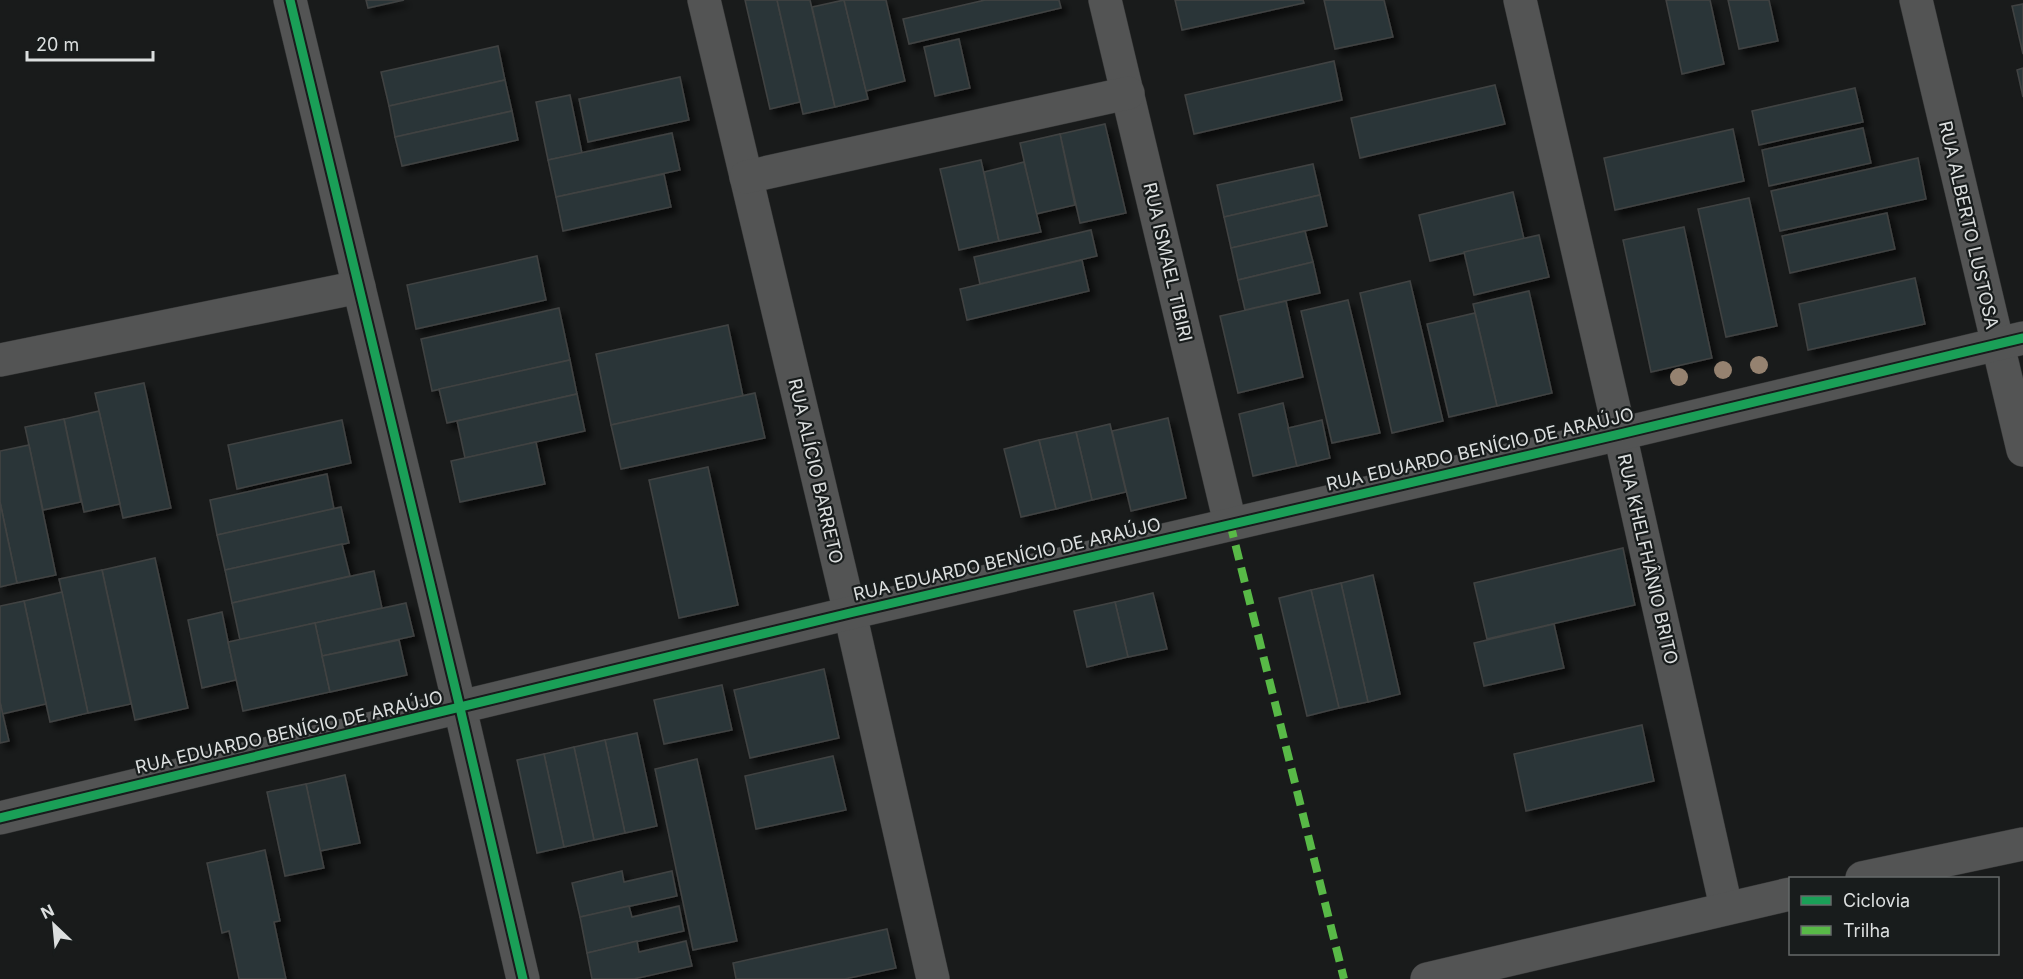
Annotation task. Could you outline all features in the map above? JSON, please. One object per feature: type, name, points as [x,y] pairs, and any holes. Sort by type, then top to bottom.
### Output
[{"type":"street","points":[[290,0],[523,979]]},
{"type":"street","name":"RUA ALÍCIO BARRETO","points":[[704,0],[850,613],[933,979]]},
{"type":"street","name":"RUA ISMAEL TIBIRI","points":[[1105,0],[1230,524]]},
{"type":"street","name":"RUA KHELFHÂNIO BRITO","points":[[1520,0],[1726,908]]},
{"type":"street","name":"RUA ALBERTO LUSTOSA","points":[[1916,0],[2010,341],[2023,450]]},
{"type":"street","points":[[746,177],[1128,93]]},
{"type":"street","points":[[0,360],[359,287]]},
{"type":"street","name":"RUA EDUARDO BENÍCIO DE ARAÚJO","points":[[0,818],[850,613],[2010,341]]},
{"type":"street","points":[[1871,877],[2023,844]]},
{"type":"street","points":[[1427,979],[1789,894]]},
{"type":"building","points":[[366,0],[404,0],[368,8]]},
{"type":"building","points":[[745,0],[777,0],[800,102],[770,109]]},
{"type":"building","points":[[777,0],[810,0],[835,107],[803,114]]},
{"type":"building","points":[[844,0],[868,99],[835,107],[812,7]]},
{"type":"building","points":[[844,0],[886,0],[905,81],[866,91]]},
{"type":"building","points":[[985,0],[1059,0],[1061,8],[909,44],[903,19]]},
{"type":"building","points":[[1175,0],[1303,0],[1304,3],[1182,30]]},
{"type":"building","points":[[1324,0],[1384,0],[1393,37],[1335,49]]},
{"type":"building","points":[[1666,0],[1710,0],[1724,64],[1682,74]]},
{"type":"building","points":[[1728,0],[1769,0],[1778,41],[1739,49]]},
{"type":"building","points":[[2023,4],[2023,54],[2012,6]]},
{"type":"building","points":[[959,39],[970,88],[935,96],[924,47]]},
{"type":"building","points":[[498,46],[505,80],[389,106],[381,72]]},
{"type":"building","points":[[1334,61],[1342,100],[1194,134],[1185,95]]},
{"type":"building","points":[[2023,68],[2023,97],[2017,70]]},
{"type":"building","points":[[680,77],[689,120],[588,142],[579,99]]},
{"type":"building","points":[[505,80],[512,111],[395,137],[389,106]]},
{"type":"building","points":[[1495,85],[1505,124],[1360,158],[1351,118]]},
{"type":"building","points":[[1855,88],[1863,122],[1759,145],[1752,111]]},
{"type":"building","points":[[570,95],[582,153],[548,160],[536,102]]},
{"type":"building","points":[[512,111],[518,140],[402,166],[395,137]]},
{"type":"building","points":[[1105,124],[1126,213],[1080,223],[1060,134]]},
{"type":"building","points":[[1863,128],[1871,163],[1769,186],[1762,150]]},
{"type":"building","points":[[1733,129],[1744,181],[1615,210],[1604,158]]},
{"type":"building","points":[[672,133],[680,170],[556,197],[548,160]]},
{"type":"building","points":[[1060,134],[1075,205],[1036,214],[1020,143]]},
{"type":"building","points":[[1918,158],[1926,199],[1780,231],[1771,191]]},
{"type":"building","points":[[981,160],[999,241],[959,250],[940,169]]},
{"type":"building","points":[[1024,162],[1041,232],[999,241],[984,172]]},
{"type":"building","points":[[1313,164],[1320,195],[1224,217],[1217,185]]},
{"type":"building","points":[[664,174],[671,207],[563,231],[556,197]]},
{"type":"building","points":[[1513,192],[1524,239],[1430,261],[1419,215]]},
{"type":"building","points":[[1320,195],[1327,226],[1231,248],[1224,217]]},
{"type":"building","points":[[1749,198],[1777,326],[1726,337],[1698,209]]},
{"type":"building","points":[[1887,213],[1895,249],[1790,273],[1782,236]]},
{"type":"building","points":[[1684,227],[1712,358],[1651,372],[1623,240]]},
{"type":"building","points":[[1091,230],[1097,256],[980,284],[974,257]]},
{"type":"building","points":[[1305,231],[1313,262],[1238,280],[1231,248]]},
{"type":"building","points":[[1539,235],[1549,277],[1474,295],[1464,252]]},
{"type":"building","points":[[537,256],[546,300],[416,329],[407,285]]},
{"type":"building","points":[[1082,260],[1089,291],[967,320],[960,289]]},
{"type":"building","points":[[1313,262],[1320,293],[1245,310],[1238,280]]},
{"type":"building","points":[[1915,278],[1925,324],[1808,350],[1799,304]]},
{"type":"building","points":[[1410,281],[1443,421],[1392,433],[1360,293]]},
{"type":"building","points":[[1529,291],[1552,393],[1497,406],[1473,304]]},
{"type":"building","points":[[1348,300],[1380,433],[1332,443],[1301,311]]},
{"type":"building","points":[[1286,301],[1303,377],[1238,393],[1220,316]]},
{"type":"building","points":[[559,308],[570,360],[432,391],[421,339]]},
{"type":"building","points":[[1475,313],[1497,406],[1449,417],[1427,324]]},
{"type":"building","points":[[728,325],[743,396],[611,425],[596,354]]},
{"type":"building","points":[[570,360],[577,394],[447,423],[439,389]]},
{"type":"building","points":[[144,383],[171,508],[123,518],[95,393]]},
{"type":"building","points":[[755,393],[765,438],[621,469],[611,425]]},
{"type":"building","points":[[577,394],[585,431],[465,458],[457,421]]},
{"type":"building","points":[[1283,403],[1297,466],[1253,476],[1239,414]]},
{"type":"building","points":[[99,411],[120,504],[84,512],[64,419]]},
{"type":"building","points":[[1168,418],[1186,498],[1131,511],[1112,431]]},
{"type":"building","points":[[64,419],[81,502],[43,510],[25,427]]},
{"type":"building","points":[[342,420],[351,463],[237,489],[228,445]]},
{"type":"building","points":[[1322,420],[1330,458],[1297,466],[1288,428]]},
{"type":"building","points":[[1110,424],[1126,492],[1092,500],[1076,432]]},
{"type":"building","points":[[1076,432],[1092,500],[1056,509],[1039,440]]},
{"type":"building","points":[[1039,440],[1056,509],[1021,517],[1004,449]]},
{"type":"building","points":[[536,442],[545,484],[460,502],[451,461]]},
{"type":"building","points":[[29,445],[56,575],[17,583],[0,502],[0,451]]},
{"type":"building","points":[[708,467],[738,605],[679,618],[649,480]]},
{"type":"building","points":[[327,474],[334,509],[217,535],[210,500]]},
{"type":"building","points":[[0,502],[17,583],[0,587]]},
{"type":"building","points":[[341,507],[349,543],[225,570],[217,535]]},
{"type":"building","points":[[342,544],[350,576],[232,603],[225,570]]},
{"type":"building","points":[[1623,548],[1635,605],[1487,639],[1474,583]]},
{"type":"building","points":[[155,558],[188,708],[135,720],[102,570]]},
{"type":"building","points":[[102,570],[131,704],[88,713],[59,579]]},
{"type":"building","points":[[374,571],[382,608],[240,640],[232,603]]},
{"type":"building","points":[[1373,575],[1400,694],[1368,702],[1341,583]]},
{"type":"building","points":[[1341,583],[1368,702],[1339,708],[1311,590]]},
{"type":"building","points":[[1311,590],[1339,708],[1307,716],[1279,598]]},
{"type":"building","points":[[62,592],[88,713],[50,722],[24,601]]},
{"type":"building","points":[[1153,593],[1167,649],[1128,657],[1115,602]]},
{"type":"building","points":[[24,601],[46,704],[2,714],[0,606]]},
{"type":"building","points":[[1115,602],[1128,657],[1087,667],[1074,611]]},
{"type":"building","points":[[406,603],[414,636],[322,656],[315,623]]},
{"type":"building","points":[[222,612],[236,680],[202,688],[188,620]]},
{"type":"building","points":[[315,623],[330,692],[243,711],[228,642]]},
{"type":"building","points":[[1554,624],[1564,668],[1484,686],[1474,643]]},
{"type":"building","points":[[399,640],[407,675],[330,692],[322,656]]},
{"type":"building","points":[[824,669],[839,738],[750,758],[734,690]]},
{"type":"building","points":[[722,685],[732,730],[664,744],[654,700]]},
{"type":"building","points":[[0,702],[9,741],[0,743]]},
{"type":"building","points":[[1642,725],[1654,781],[1526,811],[1514,754]]},
{"type":"building","points":[[637,733],[657,826],[625,833],[605,740]]},
{"type":"building","points":[[605,740],[625,833],[594,840],[574,747]]},
{"type":"building","points":[[574,747],[594,840],[564,847],[544,754]]},
{"type":"building","points":[[544,754],[564,847],[537,853],[517,760]]},
{"type":"building","points":[[833,756],[846,810],[756,829],[745,776]]},
{"type":"building","points":[[697,759],[737,941],[693,950],[655,769]]},
{"type":"building","points":[[345,775],[360,843],[320,851],[306,784]]},
{"type":"building","points":[[306,784],[324,868],[285,876],[267,792]]},
{"type":"building","points":[[265,850],[280,921],[274,922],[286,979],[239,979],[229,931],[222,933],[207,863]]},
{"type":"building","points":[[622,871],[624,882],[672,871],[677,896],[580,917],[572,883]]},
{"type":"building","points":[[629,906],[632,917],[679,906],[684,931],[587,953],[580,917]]},
{"type":"building","points":[[887,929],[896,968],[845,979],[736,979],[733,963]]},
{"type":"building","points":[[637,941],[639,952],[686,941],[692,966],[634,979],[592,979],[587,953]]},
{"type":"marked path","points":[[1230,523],[1344,979]]},
{"type":"cycle path","points":[[290,0],[523,979]]},
{"type":"cycle path","points":[[0,818],[850,613],[2023,338]]}]
